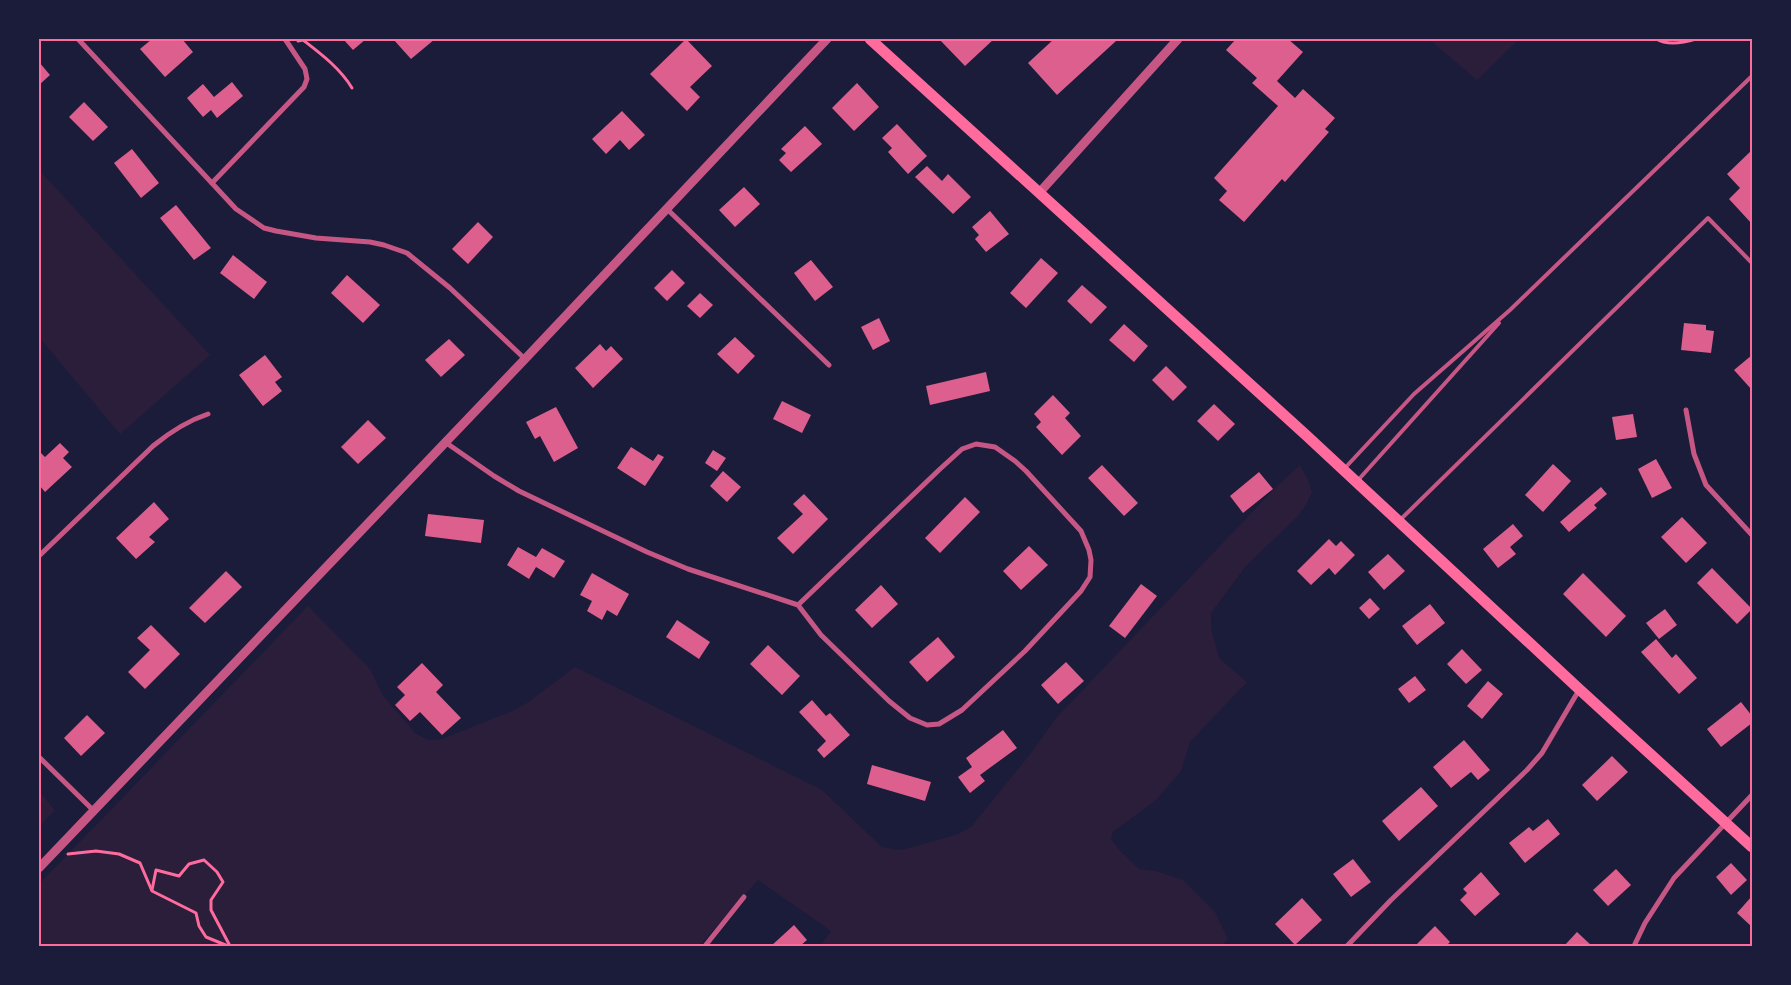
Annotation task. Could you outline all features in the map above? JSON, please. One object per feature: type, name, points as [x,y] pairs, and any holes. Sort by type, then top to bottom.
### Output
[{"type":"main road","points":[[870,39],[1343,471],[1579,690],[1752,846]]},
{"type":"street","points":[[78,39],[236,209],[264,228],[316,238],[370,242],[407,253],[450,288],[525,360]]},
{"type":"street","points":[[212,183],[304,87],[307,79],[305,69],[285,39]]},
{"type":"street","points":[[39,868],[525,360],[827,39]]},
{"type":"street","points":[[1039,194],[1178,39]]},
{"type":"street","points":[[667,209],[829,365]]},
{"type":"street","points":[[1686,410],[1694,454],[1706,484],[1752,535]]},
{"type":"street","points":[[40,553],[153,446],[188,422],[208,414]]},
{"type":"street","points":[[445,442],[519,491],[647,552],[688,568],[798,605],[821,635],[889,701],[910,718],[927,725],[939,724],[962,710],[1025,651],[1081,591],[1090,577],[1091,560],[1089,550],[1080,531],[1021,466],[995,447],[976,444],[962,449],[798,605]]},
{"type":"street","points":[[1347,946],[1391,900],[1527,770],[1542,752],[1579,690]]},
{"type":"street","points":[[39,757],[94,811]]},
{"type":"street","points":[[1634,946],[1645,923],[1674,878],[1752,795]]},
{"type":"street","points":[[706,946],[744,897]]},
{"type":"lane","points":[[1343,471],[1414,394],[1510,310],[1752,76]]},
{"type":"lane","points":[[1398,522],[1708,218],[1752,263]]},
{"type":"lane","points":[[1358,485],[1360,478],[1510,310]]},
{"type":"path","points":[[1656,39],[1664,43],[1686,42],[1696,39]]},
{"type":"path","points":[[290,44],[303,40],[339,71],[352,88]]},
{"type":"path","points":[[53,853],[73,854],[96,851],[119,854],[140,863],[152,891],[196,914],[206,938],[229,946]]},
{"type":"path","points":[[152,891],[156,870],[180,876],[189,864],[204,860],[217,872],[223,882],[211,900],[211,910],[229,946]]},
{"type":"shaded area","points":[[1429,39],[1519,39],[1477,80]]},
{"type":"shaded area","points":[[39,170],[210,355],[120,434],[39,337]]},
{"type":"shaded area","points":[[1300,465],[1312,492],[1306,505],[1298,516],[1246,566],[1211,613],[1211,628],[1219,658],[1247,682],[1190,742],[1181,771],[1156,800],[1113,832],[1111,839],[1120,851],[1139,869],[1156,871],[1183,880],[1215,912],[1228,939],[1222,946],[820,946],[831,931],[758,880],[699,946],[39,946],[39,884],[308,606],[371,670],[382,694],[415,733],[428,740],[442,739],[512,711],[527,703],[575,667],[822,790],[882,847],[899,850],[958,834],[971,827],[1031,753],[1057,717],[1278,485]]},
{"type":"shaded area","points":[[39,791],[55,810],[39,826]]},
{"type":"building","points":[[152,39],[182,39],[193,52],[165,77],[140,49]]},
{"type":"building","points":[[343,39],[366,39],[353,50]]},
{"type":"building","points":[[393,39],[435,39],[411,59]]},
{"type":"building","points":[[686,39],[712,66],[690,87],[700,97],[687,111],[650,74]]},
{"type":"building","points":[[939,39],[994,39],[965,66]]},
{"type":"building","points":[[1054,39],[1115,39],[1116,41],[1057,95],[1028,63]]},
{"type":"building","points":[[1236,39],[1288,39],[1303,52],[1277,81],[1295,98],[1303,89],[1335,118],[1325,129],[1329,132],[1285,182],[1282,179],[1244,222],[1219,200],[1227,191],[1214,178],[1278,106],[1252,83],[1257,78],[1226,50]]},
{"type":"building","points":[[39,62],[50,75],[39,85]]},
{"type":"building","points":[[232,82],[243,96],[217,118],[211,110],[203,117],[187,98],[203,84],[214,97]]},
{"type":"building","points":[[857,83],[879,107],[854,131],[832,108]]},
{"type":"building","points":[[84,102],[108,127],[93,141],[69,117]]},
{"type":"building","points":[[622,111],[645,135],[629,150],[620,140],[606,154],[592,139]]},
{"type":"building","points":[[897,124],[927,156],[908,174],[888,152],[892,148],[882,138]]},
{"type":"building","points":[[805,126],[822,144],[791,172],[779,160],[786,153],[781,149]]},
{"type":"building","points":[[132,149],[159,183],[141,198],[114,163]]},
{"type":"building","points":[[1752,150],[1752,224],[1729,199],[1740,188],[1727,174]]},
{"type":"building","points":[[927,166],[942,181],[948,174],[971,197],[953,214],[915,177]]},
{"type":"building","points":[[744,187],[760,204],[735,227],[719,210]]},
{"type":"building","points":[[176,205],[211,248],[194,260],[160,218]]},
{"type":"building","points":[[990,211],[1009,234],[986,252],[975,239],[979,235],[972,227]]},
{"type":"building","points":[[478,222],[493,237],[468,264],[452,249]]},
{"type":"building","points":[[233,255],[267,282],[254,299],[220,273]]},
{"type":"building","points":[[1041,258],[1058,273],[1026,308],[1010,293]]},
{"type":"building","points":[[811,260],[833,287],[815,301],[794,273]]},
{"type":"building","points":[[672,270],[685,283],[667,301],[654,288]]},
{"type":"building","points":[[347,275],[380,305],[363,323],[331,293]]},
{"type":"building","points":[[1082,285],[1107,307],[1091,324],[1067,301]]},
{"type":"building","points":[[700,293],[713,305],[700,318],[687,306]]},
{"type":"building","points":[[879,318],[890,341],[873,350],[861,327]]},
{"type":"building","points":[[1684,323],[1706,325],[1706,330],[1714,331],[1711,353],[1681,350]]},
{"type":"building","points":[[1124,324],[1148,346],[1134,362],[1109,340]]},
{"type":"building","points":[[735,337],[755,356],[738,374],[717,354]]},
{"type":"building","points":[[449,339],[465,355],[441,377],[425,360]]},
{"type":"building","points":[[600,344],[606,351],[611,346],[623,359],[593,388],[575,368]]},
{"type":"building","points":[[265,355],[282,377],[275,382],[282,391],[263,406],[239,375]]},
{"type":"building","points":[[1752,355],[1752,390],[1734,370]]},
{"type":"building","points":[[1166,366],[1187,387],[1173,401],[1152,380]]},
{"type":"building","points":[[986,372],[990,391],[930,405],[926,386]]},
{"type":"building","points":[[1053,395],[1070,413],[1065,418],[1081,436],[1062,455],[1036,427],[1041,422],[1034,414]]},
{"type":"building","points":[[782,401],[811,415],[802,433],[773,419]]},
{"type":"building","points":[[1214,404],[1235,424],[1218,441],[1197,421]]},
{"type":"building","points":[[556,407],[578,448],[554,462],[540,436],[535,439],[526,422]]},
{"type":"building","points":[[1633,414],[1637,437],[1616,440],[1612,417]]},
{"type":"building","points":[[368,420],[386,438],[358,464],[341,447]]},
{"type":"building","points":[[60,443],[69,452],[63,458],[72,467],[45,492],[39,485],[39,451],[45,457]]},
{"type":"building","points":[[631,447],[653,461],[658,454],[664,457],[645,486],[617,468]]},
{"type":"building","points":[[713,450],[726,458],[717,471],[705,463]]},
{"type":"building","points":[[1656,459],[1672,488],[1652,498],[1638,469]]},
{"type":"building","points":[[1553,464],[1571,481],[1543,512],[1525,495]]},
{"type":"building","points":[[1102,465],[1138,503],[1124,516],[1088,478]]},
{"type":"building","points":[[723,471],[741,487],[727,502],[710,486]]},
{"type":"building","points":[[1259,472],[1273,489],[1243,513],[1230,496]]},
{"type":"building","points":[[1601,487],[1607,494],[1594,505],[1597,508],[1569,532],[1560,522]]},
{"type":"building","points":[[804,494],[828,519],[793,554],[777,538],[803,514],[793,504]]},
{"type":"building","points":[[965,497],[980,512],[940,553],[925,538]]},
{"type":"building","points":[[154,502],[169,519],[149,537],[155,542],[136,559],[116,538]]},
{"type":"building","points":[[428,514],[484,520],[481,543],[425,536]]},
{"type":"building","points":[[1682,517],[1707,543],[1686,563],[1661,537]]},
{"type":"building","points":[[1513,524],[1523,536],[1510,547],[1516,554],[1498,568],[1483,549]]},
{"type":"building","points":[[1329,539],[1336,546],[1341,541],[1355,555],[1335,575],[1329,568],[1311,585],[1297,571]]},
{"type":"building","points":[[1029,546],[1048,565],[1021,590],[1003,571]]},
{"type":"building","points":[[518,547],[536,557],[542,548],[565,561],[554,578],[536,567],[529,579],[507,565]]},
{"type":"building","points":[[1388,554],[1405,571],[1384,590],[1368,572]]},
{"type":"building","points":[[1712,568],[1752,609],[1737,624],[1697,583]]},
{"type":"building","points":[[226,571],[242,587],[205,623],[189,608]]},
{"type":"building","points":[[592,573],[629,594],[617,616],[607,610],[602,620],[587,611],[592,601],[580,595]]},
{"type":"building","points":[[1583,573],[1626,616],[1606,637],[1563,594]]},
{"type":"building","points":[[1141,584],[1157,596],[1125,638],[1109,626]]},
{"type":"building","points":[[881,585],[898,604],[872,628],[855,610]]},
{"type":"building","points":[[1370,598],[1380,609],[1369,619],[1359,608]]},
{"type":"building","points":[[1430,604],[1445,623],[1417,645],[1402,626]]},
{"type":"building","points":[[1665,609],[1677,625],[1659,639],[1646,623]]},
{"type":"building","points":[[677,620],[710,642],[699,659],[666,637]]},
{"type":"building","points":[[151,625],[180,654],[145,689],[128,672],[150,650],[137,638]]},
{"type":"building","points":[[938,637],[955,657],[927,682],[909,662]]},
{"type":"building","points":[[1656,639],[1672,658],[1676,654],[1697,678],[1679,694],[1641,652]]},
{"type":"building","points":[[768,645],[800,676],[782,695],[750,664]]},
{"type":"building","points":[[1462,649],[1482,670],[1466,684],[1447,664]]},
{"type":"building","points":[[1066,662],[1084,681],[1058,704],[1041,685]]},
{"type":"building","points":[[422,663],[443,685],[436,692],[461,718],[442,735],[420,712],[410,721],[395,705],[405,695],[397,687]]},
{"type":"building","points":[[1415,676],[1426,690],[1409,703],[1398,689]]},
{"type":"building","points":[[1488,681],[1503,694],[1482,719],[1467,706]]},
{"type":"building","points":[[812,700],[826,716],[830,713],[850,735],[824,758],[817,750],[826,741],[799,712]]},
{"type":"building","points":[[1741,702],[1752,716],[1752,723],[1721,747],[1707,729]]},
{"type":"building","points":[[87,715],[105,733],[81,756],[64,738]]},
{"type":"building","points":[[1003,730],[1017,748],[980,775],[985,781],[970,793],[958,777],[972,767],[966,758]]},
{"type":"building","points":[[1464,740],[1490,770],[1478,780],[1471,772],[1451,788],[1433,767]]},
{"type":"building","points":[[1612,756],[1628,772],[1597,801],[1582,785]]},
{"type":"building","points":[[872,765],[931,782],[925,801],[867,784]]},
{"type":"building","points":[[1421,787],[1438,806],[1399,841],[1382,821]]},
{"type":"building","points":[[1548,819],[1560,834],[1525,863],[1509,843],[1529,827],[1533,831]]},
{"type":"building","points":[[1353,859],[1371,882],[1351,897],[1333,874]]},
{"type":"building","points":[[1731,863],[1747,880],[1731,895],[1716,877]]},
{"type":"building","points":[[1616,869],[1631,885],[1608,906],[1593,890]]},
{"type":"building","points":[[1481,872],[1500,894],[1475,916],[1460,900],[1467,893],[1463,889]]},
{"type":"building","points":[[1752,896],[1752,927],[1737,913]]},
{"type":"building","points":[[1302,898],[1322,920],[1295,945],[1275,924]]},
{"type":"building","points":[[794,925],[807,940],[800,946],[771,946]]},
{"type":"building","points":[[1435,926],[1450,942],[1446,946],[1415,946]]},
{"type":"building","points":[[1577,932],[1592,946],[1564,946]]}]
